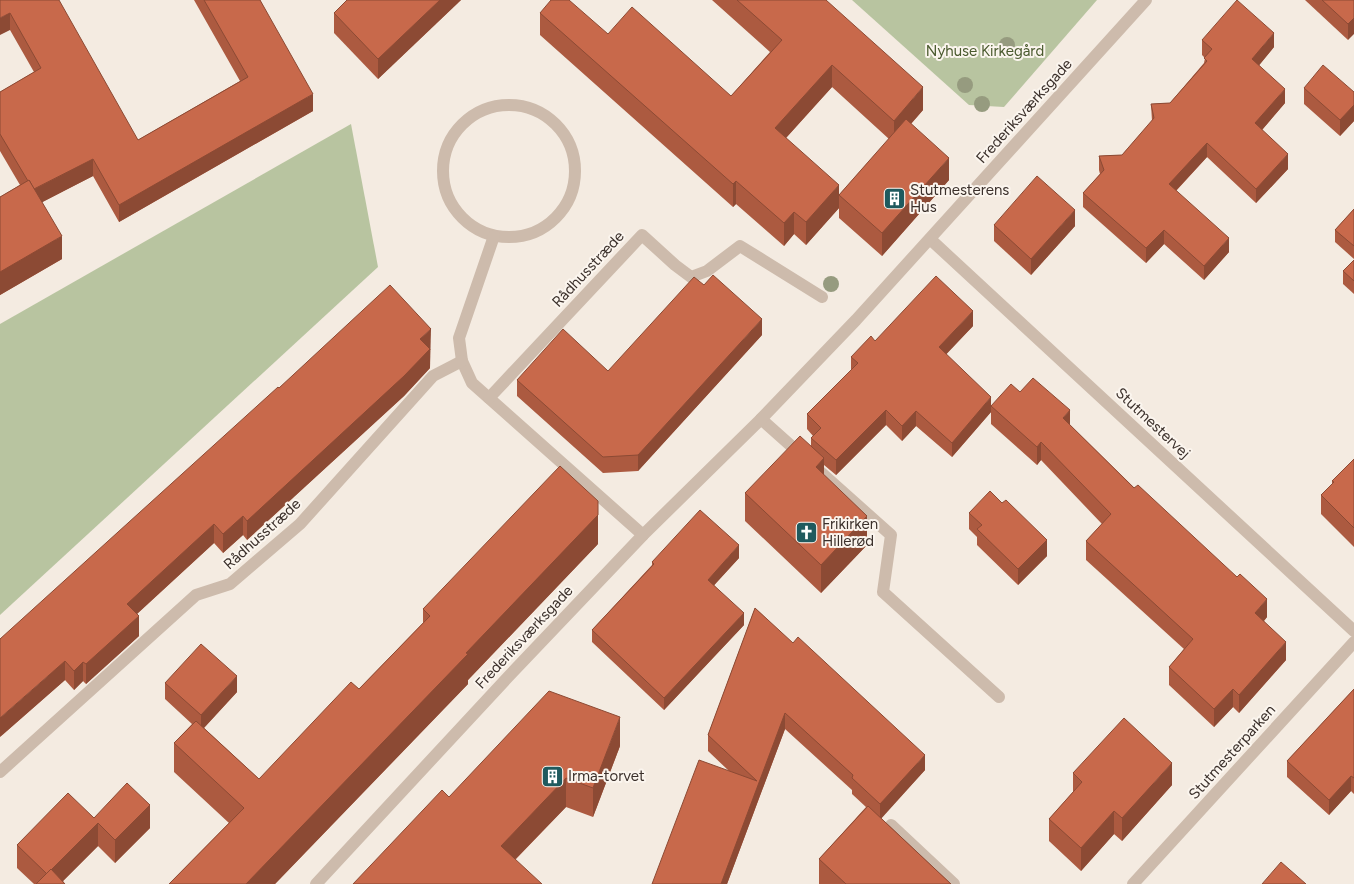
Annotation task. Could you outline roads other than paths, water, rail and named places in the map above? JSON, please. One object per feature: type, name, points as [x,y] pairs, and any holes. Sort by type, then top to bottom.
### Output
[{"type":"street","name":"Frederiksværksgade","points":[[316,884],[547,634],[643,535],[761,419],[856,320],[1146,0]]},
{"type":"street","points":[[514,105],[531,109],[547,118],[560,130],[570,146],[574,163],[574,181],[569,199],[559,214],[546,226],[530,234],[512,238],[494,236],[477,230],[463,219],[452,205],[445,188],[443,171],[445,156],[450,141],[459,128],[470,118],[483,110],[498,106],[514,105]]},
{"type":"street","name":"Rådhusstræde","points":[[489,398],[642,235],[675,266],[691,277],[707,271],[740,246],[822,297]]},
{"type":"street","points":[[494,236],[459,338],[462,361],[472,383],[643,535]]},
{"type":"street","name":"Stutmestervej","points":[[930,239],[1354,631]]},
{"type":"street","name":"Rådhusstræde","points":[[0,772],[196,595],[230,584],[300,524],[434,376],[462,361]]},
{"type":"street","points":[[761,419],[891,535],[883,592],[1000,697]]},
{"type":"street","name":"Stutmesterparken","points":[[1133,884],[1354,642]]},
{"type":"street","points":[[891,825],[954,884]]},
{"type":"place","name":"Stutmesterens Hus","points":[[894,199]]},
{"type":"place","name":"Frikirken Hillerød","points":[[806,533]]},
{"type":"place","name":"Irma-torvet","points":[[552,776]]},
{"type":"park label","name":"Nyhuse Kirkegård","points":[[985,51]]}]
